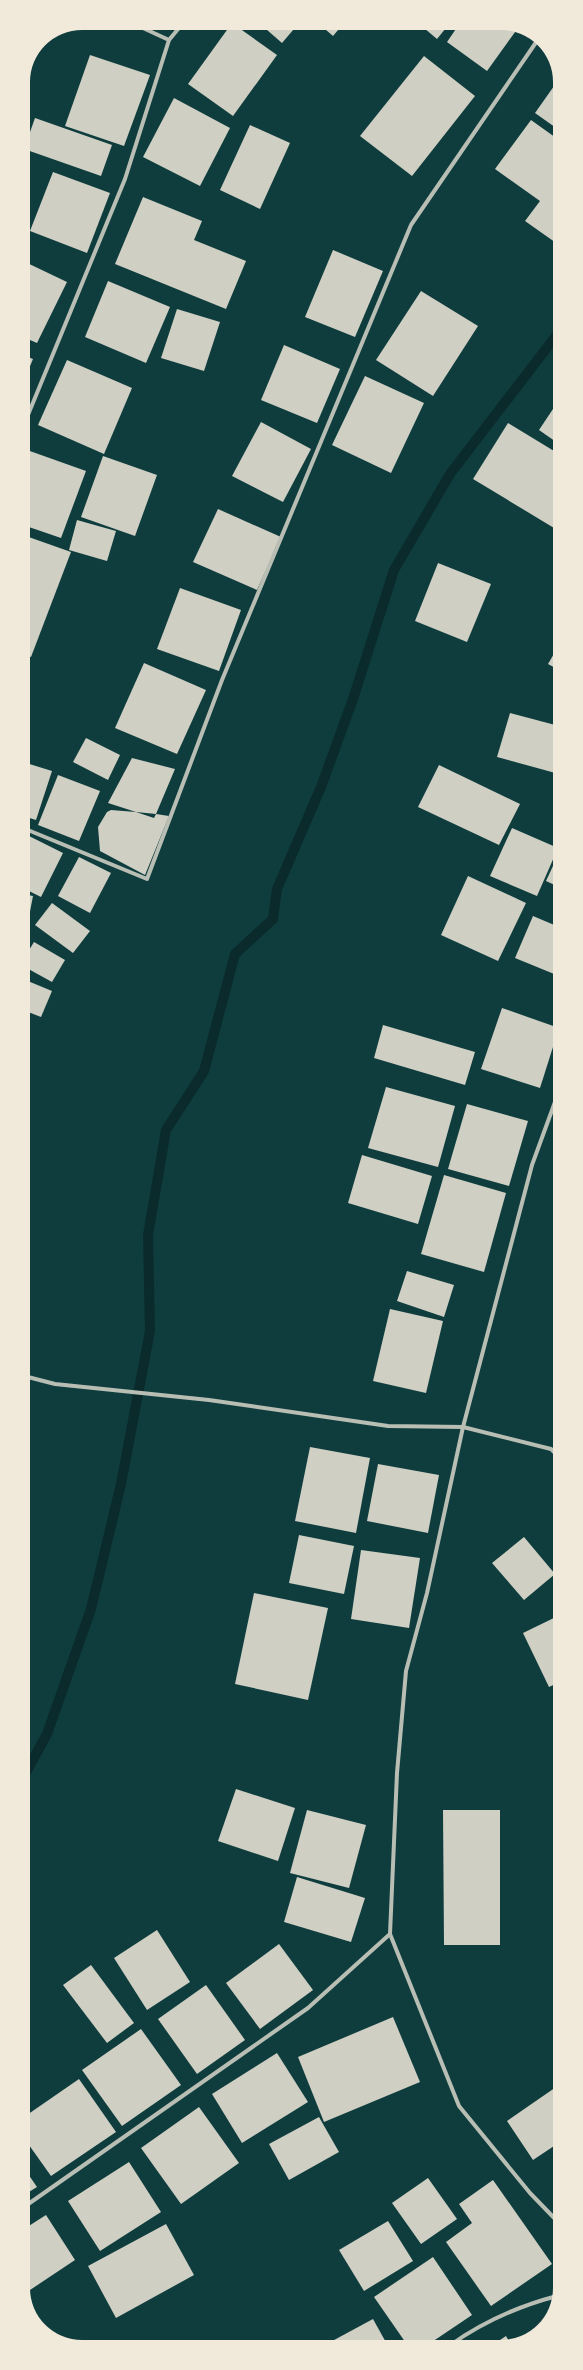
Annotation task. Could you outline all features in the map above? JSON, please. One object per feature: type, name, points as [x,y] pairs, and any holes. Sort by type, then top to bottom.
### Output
[{"type":"street","points":[[147,30],[169,40]]},
{"type":"street","points":[[30,410],[125,179],[169,40],[177,30]]},
{"type":"street","points":[[30,831],[147,879],[222,680],[411,225],[535,43]]},
{"type":"street","points":[[553,1107],[532,1165],[463,1427],[427,1593],[406,1671],[397,1773],[390,1934],[460,2106],[530,2193],[553,2217]]},
{"type":"street","points":[[30,1378],[55,1384],[209,1400],[388,1426],[463,1427],[551,1449],[553,1451]]},
{"type":"street","points":[[30,2203],[308,2008],[390,1934]]},
{"type":"street","points":[[458,2340],[466,2334],[533,2302],[552,2297]]},
{"type":"building","points":[[227,30],[242,30],[277,55],[233,116],[188,84]]},
{"type":"building","points":[[267,30],[293,30],[282,43]]},
{"type":"building","points":[[326,30],[338,30],[333,36]]},
{"type":"building","points":[[426,30],[444,30],[437,39]]},
{"type":"building","points":[[455,30],[504,30],[515,32],[487,71],[447,42]]},
{"type":"building","points":[[90,55],[150,75],[124,146],[65,126]]},
{"type":"building","points":[[424,56],[475,96],[412,176],[360,136]]},
{"type":"building","points":[[553,88],[553,126],[535,113]]},
{"type":"building","points":[[174,98],[230,128],[200,186],[143,157]]},
{"type":"building","points":[[35,118],[112,145],[101,176],[30,151],[30,132]]},
{"type":"building","points":[[531,120],[553,136],[553,241],[525,221],[540,201],[495,169]]},
{"type":"building","points":[[250,125],[290,143],[260,209],[220,190]]},
{"type":"building","points":[[53,172],[110,193],[87,253],[30,231]]},
{"type":"building","points":[[143,197],[202,221],[194,240],[246,261],[226,309],[115,264]]},
{"type":"building","points":[[333,250],[383,271],[355,337],[305,317]]},
{"type":"building","points":[[30,264],[67,282],[37,343],[30,340]]},
{"type":"building","points":[[108,281],[170,307],[146,363],[85,337]]},
{"type":"building","points":[[421,291],[478,326],[433,396],[376,360]]},
{"type":"building","points":[[177,309],[220,322],[204,371],[161,358]]},
{"type":"building","points":[[284,345],[340,369],[317,423],[261,400]]},
{"type":"building","points":[[30,358],[33,359],[30,366]]},
{"type":"building","points":[[67,360],[132,388],[104,454],[38,425]]},
{"type":"building","points":[[365,376],[424,403],[391,473],[332,445]]},
{"type":"building","points":[[553,409],[553,440],[539,430]]},
{"type":"building","points":[[261,422],[311,449],[283,502],[232,476]]},
{"type":"building","points":[[508,423],[553,450],[553,527],[473,479]]},
{"type":"building","points":[[30,451],[86,471],[61,538],[30,527]]},
{"type":"building","points":[[103,456],[157,475],[135,536],[81,517]]},
{"type":"building","points":[[218,509],[281,537],[257,590],[193,562]]},
{"type":"building","points":[[77,520],[116,531],[107,561],[69,550]]},
{"type":"building","points":[[30,537],[71,552],[30,657]]},
{"type":"building","points":[[438,563],[491,584],[467,642],[415,621]]},
{"type":"building","points":[[180,588],[241,610],[219,671],[157,649]]},
{"type":"building","points":[[553,655],[553,667],[548,664]]},
{"type":"building","points":[[144,663],[206,690],[177,754],[115,728]]},
{"type":"building","points":[[510,713],[553,724],[553,772],[497,757]]},
{"type":"building","points":[[86,738],[120,755],[108,780],[73,762]]},
{"type":"building","points":[[132,758],[175,769],[156,814],[136,812],[108,803]]},
{"type":"building","points":[[30,764],[52,771],[36,820],[30,818]]},
{"type":"building","points":[[439,765],[520,804],[499,845],[418,807]]},
{"type":"building","points":[[58,775],[100,791],[79,841],[38,825]]},
{"type":"building","points":[[111,810],[136,812],[154,818],[156,814],[169,816],[145,875],[100,851],[98,827],[107,812]]},
{"type":"building","points":[[512,828],[553,846],[553,859],[537,896],[490,876]]},
{"type":"building","points":[[30,836],[63,853],[41,897],[30,892]]},
{"type":"building","points":[[79,857],[111,873],[90,913],[58,896]]},
{"type":"building","points":[[553,866],[553,884],[546,881]]},
{"type":"building","points":[[468,876],[526,903],[498,961],[441,935]]},
{"type":"building","points":[[30,895],[33,896],[30,912]]},
{"type":"building","points":[[52,903],[90,931],[73,953],[35,925]]},
{"type":"building","points":[[533,916],[553,924],[553,974],[515,958]]},
{"type":"building","points":[[34,942],[65,960],[52,982],[30,970],[30,949]]},
{"type":"building","points":[[30,982],[52,991],[41,1017],[30,1013]]},
{"type":"building","points":[[502,1008],[553,1026],[553,1047],[540,1088],[481,1069]]},
{"type":"building","points":[[383,1025],[475,1052],[465,1085],[374,1058]]},
{"type":"building","points":[[386,1087],[455,1106],[438,1167],[368,1148]]},
{"type":"building","points":[[467,1104],[528,1121],[509,1186],[448,1169]]},
{"type":"building","points":[[362,1155],[432,1176],[418,1224],[348,1203]]},
{"type":"building","points":[[444,1175],[506,1193],[484,1272],[421,1254]]},
{"type":"building","points":[[407,1271],[454,1285],[444,1317],[397,1301]]},
{"type":"building","points":[[390,1309],[443,1321],[426,1393],[373,1381]]},
{"type":"building","points":[[310,1447],[370,1458],[356,1533],[295,1521]]},
{"type":"building","points":[[378,1464],[439,1475],[428,1533],[367,1521]]},
{"type":"building","points":[[299,1535],[354,1546],[344,1594],[289,1583]]},
{"type":"building","points":[[524,1537],[553,1572],[553,1576],[524,1600],[492,1563]]},
{"type":"building","points":[[361,1550],[420,1558],[409,1628],[351,1619]]},
{"type":"building","points":[[254,1593],[328,1608],[308,1700],[235,1684]]},
{"type":"building","points":[[553,1618],[553,1685],[549,1687],[523,1633]]},
{"type":"building","points":[[236,1789],[295,1808],[278,1861],[218,1841]]},
{"type":"building","points":[[307,1810],[366,1825],[349,1888],[290,1873]]},
{"type":"building","points":[[443,1810],[500,1810],[500,1945],[444,1945]]},
{"type":"building","points":[[297,1877],[365,1898],[351,1942],[284,1922]]},
{"type":"building","points":[[157,1930],[190,1982],[147,2010],[114,1958]]},
{"type":"building","points":[[279,1944],[313,1990],[260,2029],[226,1983]]},
{"type":"building","points":[[91,1965],[134,2023],[107,2043],[63,1985]]},
{"type":"building","points":[[206,1985],[245,2040],[197,2074],[158,2019]]},
{"type":"building","points":[[393,2017],[420,2082],[324,2122],[298,2057]]},
{"type":"building","points":[[141,2029],[181,2085],[122,2126],[82,2070]]},
{"type":"building","points":[[277,2053],[308,2102],[242,2143],[212,2094]]},
{"type":"building","points":[[79,2079],[116,2132],[51,2176],[30,2146],[30,2113]]},
{"type":"building","points":[[553,2089],[553,2147],[533,2160],[507,2121]]},
{"type":"building","points":[[199,2107],[239,2163],[181,2204],[141,2148]]},
{"type":"building","points":[[319,2117],[339,2152],[289,2180],[269,2144]]},
{"type":"building","points":[[129,2162],[161,2212],[100,2251],[68,2201]]},
{"type":"building","points":[[30,2177],[37,2187],[30,2191]]},
{"type":"building","points":[[428,2178],[457,2219],[421,2244],[392,2203]]},
{"type":"building","points":[[493,2180],[552,2264],[491,2306],[446,2242],[472,2223],[459,2204]]},
{"type":"building","points":[[46,2215],[75,2260],[30,2290],[30,2288],[30,2225]]},
{"type":"building","points":[[388,2221],[413,2261],[364,2291],[339,2250]]},
{"type":"building","points":[[166,2224],[194,2275],[116,2318],[88,2266]]},
{"type":"building","points":[[433,2257],[472,2315],[435,2340],[404,2340],[374,2297]]},
{"type":"building","points":[[373,2319],[385,2340],[334,2340]]},
{"type":"building","points":[[506,2336],[508,2339],[501,2340]]},
{"type":"waterway","points":[[30,1765],[47,1734],[91,1609],[121,1484],[150,1331],[148,1235],[166,1130],[204,1071],[235,954],[273,919],[277,889],[321,787],[353,699],[394,570],[450,474],[553,340]]}]
